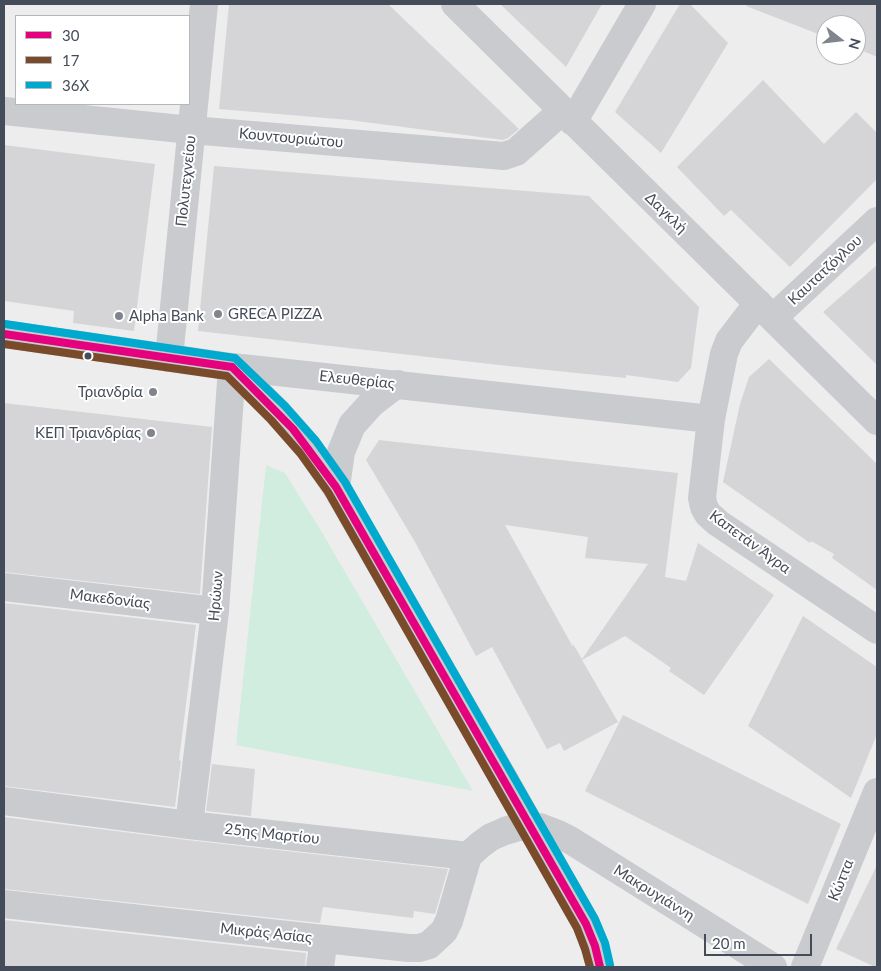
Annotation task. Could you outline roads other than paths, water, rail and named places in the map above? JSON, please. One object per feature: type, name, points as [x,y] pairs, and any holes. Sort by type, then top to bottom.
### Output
[{"type":"street","name":"Πολυτεχνείου","points":[[169,358],[204,4]]},
{"type":"street","name":"Δαγκλή","points":[[455,4],[877,421]]},
{"type":"street","name":"Κουντουριώτου","points":[[4,111],[191,130],[504,156],[511,155],[568,117],[642,4]]},
{"type":"street","name":"Καυτατζόγλου","points":[[765,311],[877,221]]},
{"type":"street","name":"Καπετάν Άγρα","points":[[765,311],[729,341],[724,354],[711,419],[702,498],[704,507],[708,514],[718,523],[877,630]]},
{"type":"street","name":"Ελευθερίας","points":[[4,334],[232,367],[711,419]]},
{"type":"street","points":[[232,367],[294,429],[336,487],[586,924],[595,946],[600,967]]},
{"type":"street","name":"Ηρώων","points":[[189,825],[215,611],[232,367]]},
{"type":"street","points":[[336,487],[341,452],[352,425],[371,404],[397,384]]},
{"type":"street","name":"Μακεδονίας","points":[[4,587],[215,611]]},
{"type":"street","name":"Κώττα","points":[[805,967],[877,792]]},
{"type":"street","name":"25ης Μαρτίου","points":[[4,802],[468,856]]},
{"type":"street","points":[[468,856],[491,837],[505,831],[531,826]]},
{"type":"street","name":"Μακρυγιάννη","points":[[531,826],[549,830],[570,840],[773,967]]},
{"type":"street","name":"Μικράς Ασίας","points":[[4,904],[419,948],[438,938],[444,931],[449,921],[468,856]]},
{"type":"street","points":[[320,967],[324,939]]},
{"type":"place","name":"GRECA PIZZA","points":[[218,314]]},
{"type":"place","name":"Alpha Bank","points":[[119,316]]},
{"type":"place","name":"Τριανδρία","points":[[153,392]]},
{"type":"place","name":"ΚΕΠ Τριανδρίας","points":[[151,433]]}]
